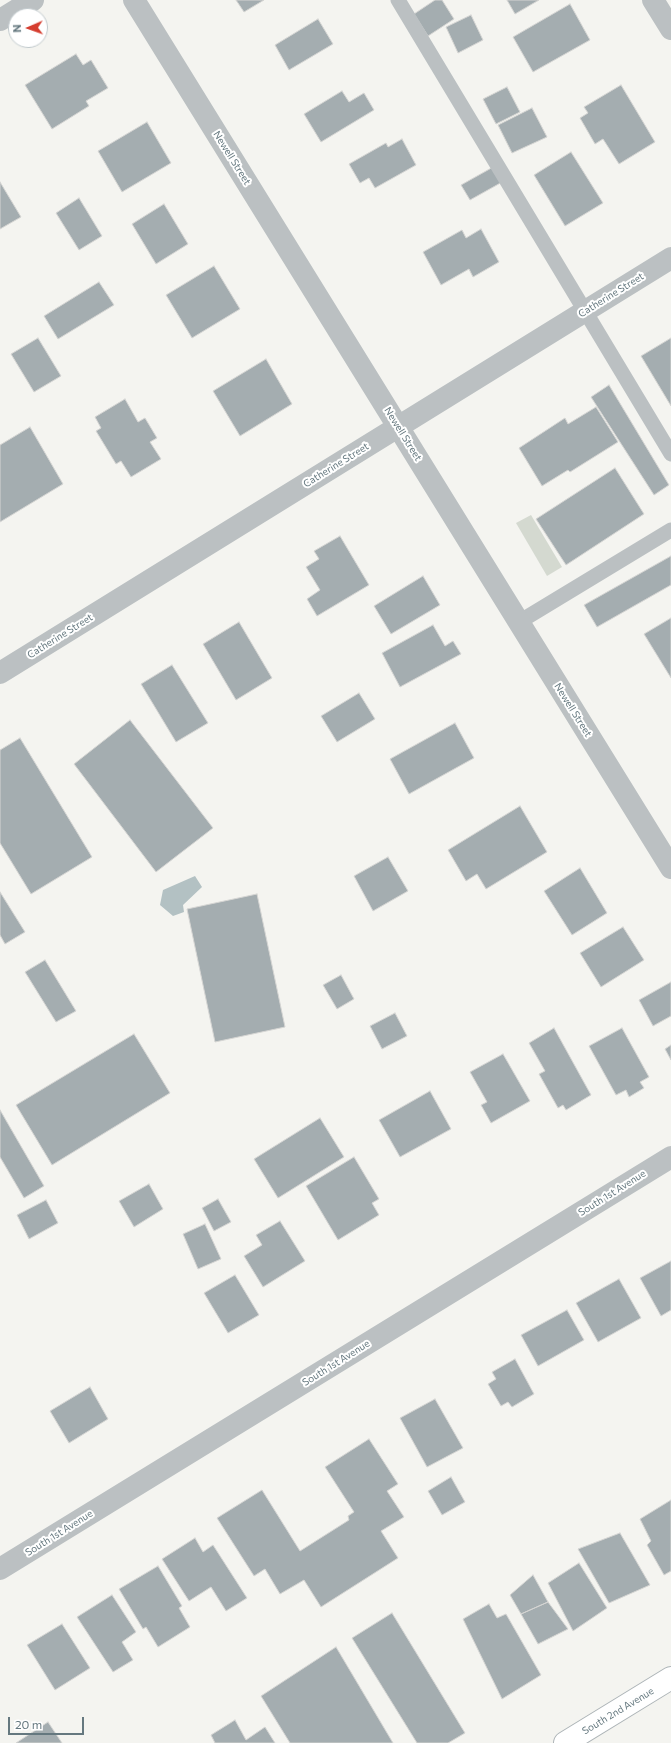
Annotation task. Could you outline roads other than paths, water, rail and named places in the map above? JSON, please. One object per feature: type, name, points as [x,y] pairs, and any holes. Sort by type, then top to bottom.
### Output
[{"type":"main road","name":"South 2nd Avenue","points":[[565,1743],[671,1678]]},
{"type":"street","points":[[0,20],[33,0]]},
{"type":"street","name":"Newell Street","points":[[134,0],[671,868]]},
{"type":"street","points":[[653,0],[671,29]]},
{"type":"street","name":"Catherine Street","points":[[0,673],[671,258]]},
{"type":"street","name":"South 1st Avenue","points":[[0,1569],[671,1157]]},
{"type":"lane","points":[[398,0],[584,312],[671,454]]},
{"type":"lane","points":[[519,622],[671,530]]}]
